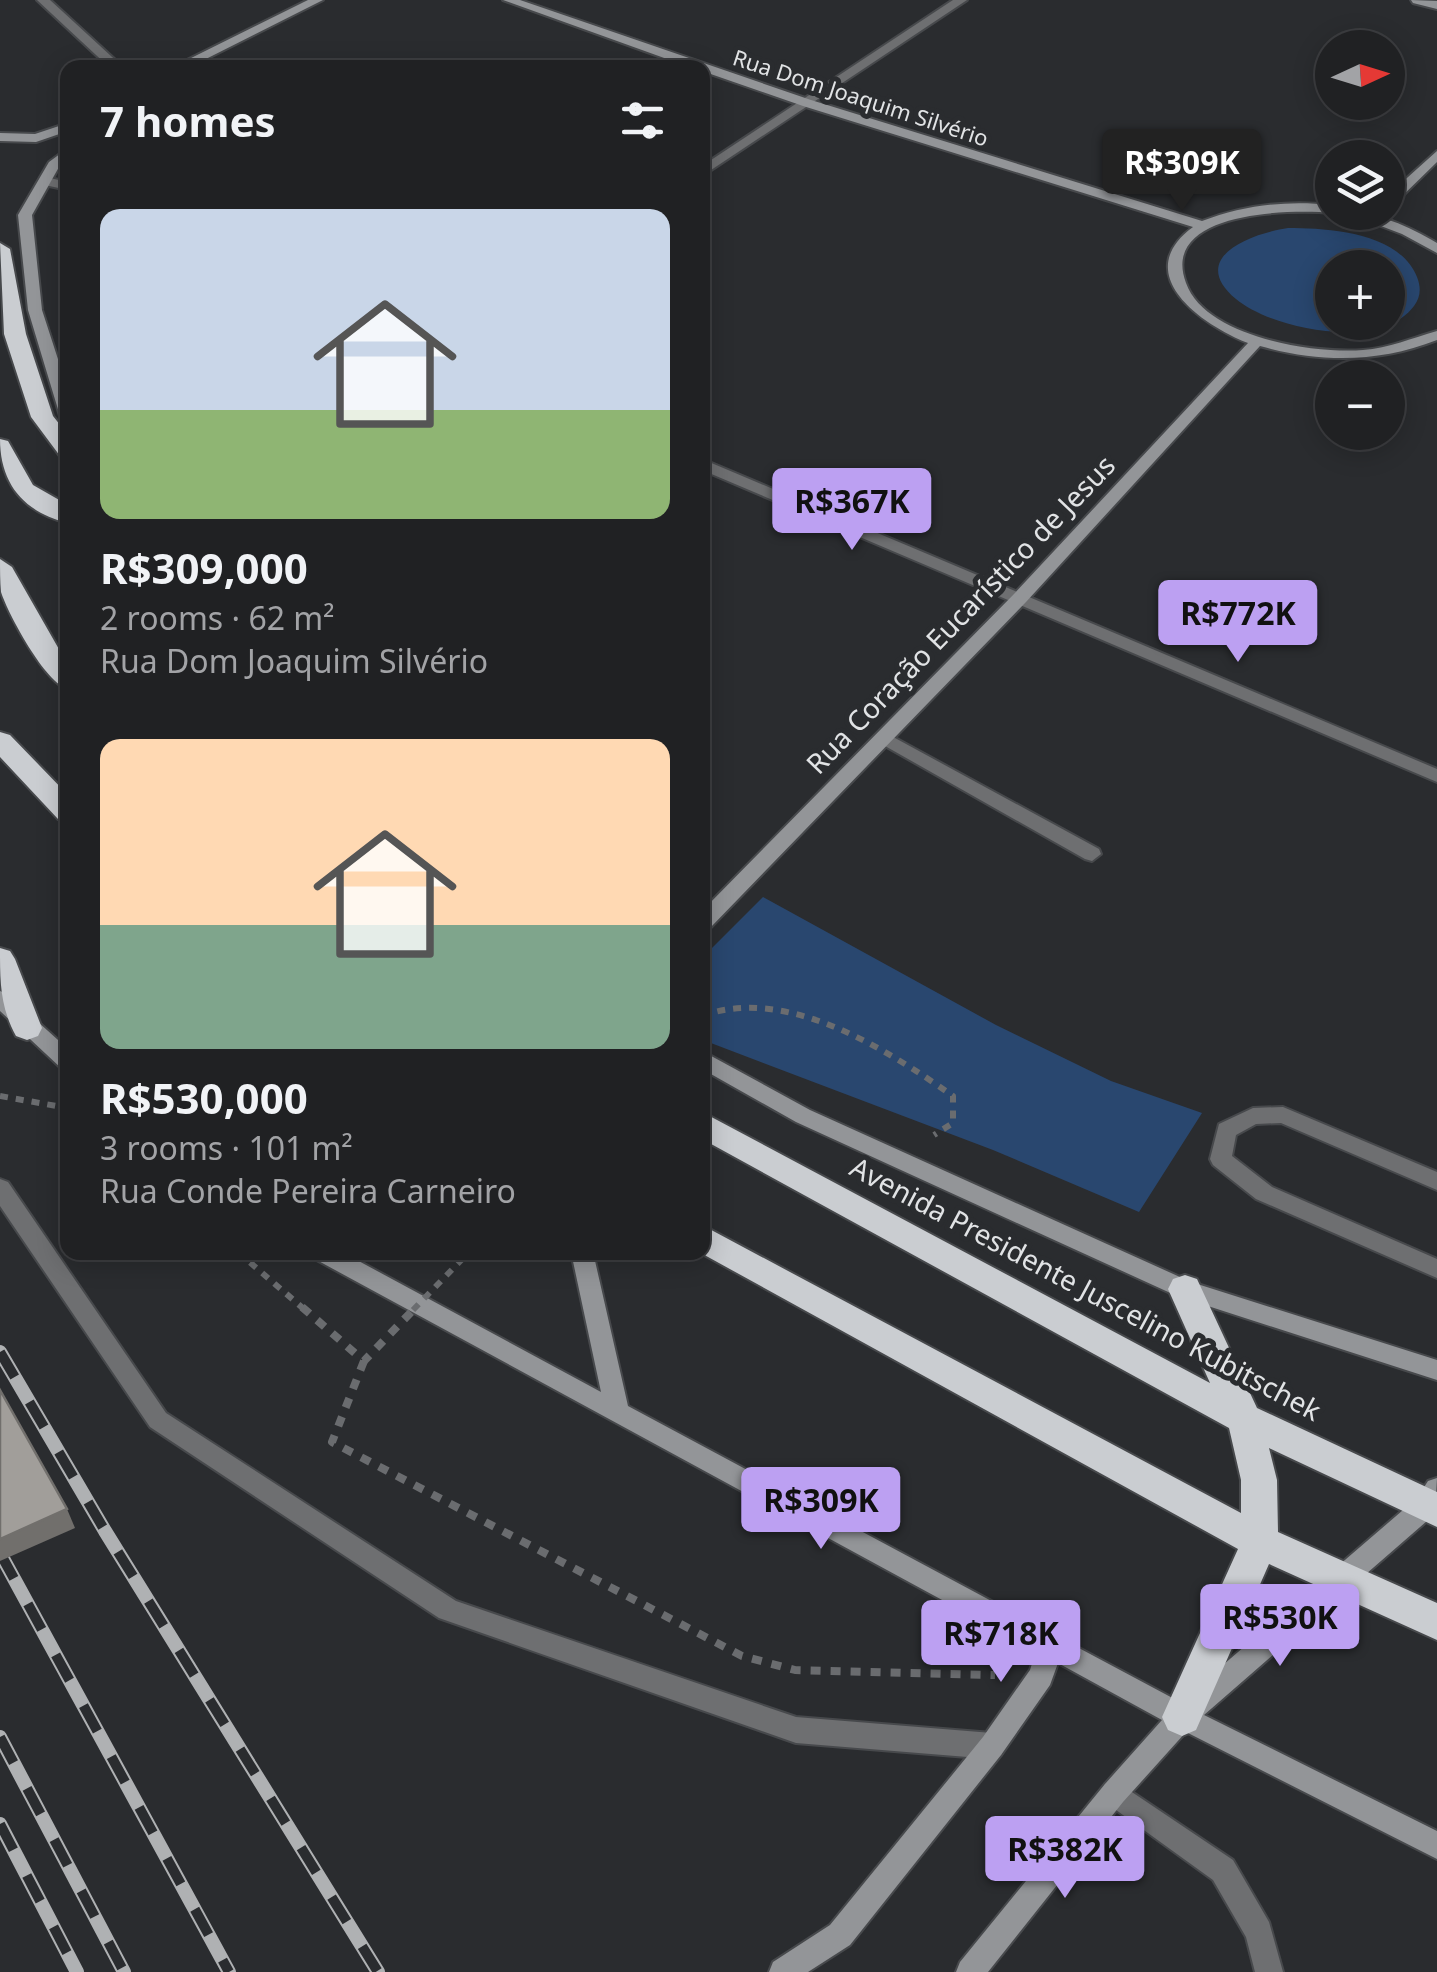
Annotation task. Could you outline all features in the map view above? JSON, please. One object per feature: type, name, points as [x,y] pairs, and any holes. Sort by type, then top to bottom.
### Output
[{"type":"highway","points":[[0,249],[15,334],[42,417],[60,440]]},
{"type":"highway","points":[[0,446],[24,489],[60,511]]},
{"type":"highway","points":[[0,567],[60,672]]},
{"type":"highway","points":[[0,741],[60,804]]},
{"type":"highway","points":[[0,959],[27,1028]]},
{"type":"highway","name":"Avenida Presidente Juscelino Kubitschek","points":[[710,1128],[1244,1419],[1433,1502]]},
{"type":"highway","points":[[710,1242],[1260,1542],[1437,1622]]},
{"type":"highway","points":[[1182,1716],[1260,1542],[1259,1480],[1244,1419],[1184,1289]]},
{"type":"street","points":[[43,0],[109,60]]},
{"type":"street","points":[[193,60],[317,0]]},
{"type":"street","name":"Rua Dom Joaquim Silvério","points":[[509,0],[681,60]]},
{"type":"street","points":[[710,167],[961,0]]},
{"type":"street","points":[[1418,0],[1437,5]]},
{"type":"street","name":"Rua Dom Joaquim Silvério","points":[[710,70],[807,104],[1203,226]]},
{"type":"street","points":[[0,136],[36,138],[60,130]]},
{"type":"street","points":[[1405,186],[1437,155]]},
{"type":"street","points":[[60,159],[25,215],[35,310],[60,390]]},
{"type":"street","points":[[44,181],[60,184]]},
{"type":"street","points":[[1315,208],[1279,206],[1237,212],[1203,226],[1183,242],[1175,262],[1178,284],[1194,306],[1208,316],[1257,342],[1306,353],[1356,356],[1402,349],[1437,335]]},
{"type":"street","points":[[1405,229],[1437,249]]},
{"type":"street","name":"Rua Coração Eucarístico de Jesus","points":[[710,916],[1020,598],[1257,342]]},
{"type":"street","points":[[710,467],[1437,776]]},
{"type":"street","points":[[884,738],[1092,854]]},
{"type":"street","points":[[0,999],[60,1055]]},
{"type":"street","name":"Avenida Presidente Juscelino Kubitschek","points":[[710,1064],[803,1116],[1184,1289],[1437,1370]]},
{"type":"street","points":[[1437,1181],[1283,1115],[1254,1116],[1226,1130],[1220,1159],[1264,1193],[1437,1269]]},
{"type":"street","points":[[0,1188],[158,1420],[448,1610],[796,1730],[992,1746]]},
{"type":"street","points":[[336,1260],[1182,1716],[1437,1845]]},
{"type":"street","points":[[584,1260],[617,1410]]},
{"type":"street","points":[[970,1972],[1114,1793],[1182,1716],[1433,1502]]},
{"type":"street","points":[[783,1972],[840,1935],[992,1746],[1041,1676],[1051,1643]]},
{"type":"street","points":[[1114,1793],[1223,1870],[1259,1932],[1270,1972]]},
{"type":"path","points":[[710,1010],[749,1006],[814,1019],[924,1074],[953,1096],[953,1122],[930,1137]]},
{"type":"path","points":[[0,1096],[60,1107]]},
{"type":"path","points":[[247,1260],[364,1361]]},
{"type":"path","points":[[461,1260],[364,1361],[332,1442],[742,1656],[795,1670],[1041,1676]]},
{"type":"shaded area","points":[[1288,228],[1329,230],[1361,236],[1395,250],[1315,250],[1315,329],[1275,320],[1253,310],[1222,284],[1218,271],[1221,259],[1258,235]]},
{"type":"shaded area","points":[[1405,259],[1419,284],[1414,306],[1405,314]]},
{"type":"shaded area","points":[[763,897],[996,1025],[1111,1081],[1202,1113],[1139,1212],[993,1150],[710,1043],[710,950]]},
{"type":"building","points":[[0,1390],[67,1509],[0,1539]]},
{"type":"railway","points":[[0,1352],[105,1531],[378,1972]]},
{"type":"railway","points":[[0,1553],[229,1972]]},
{"type":"railway","points":[[0,1737],[124,1972]]},
{"type":"railway","points":[[0,1824],[77,1972]]}]
